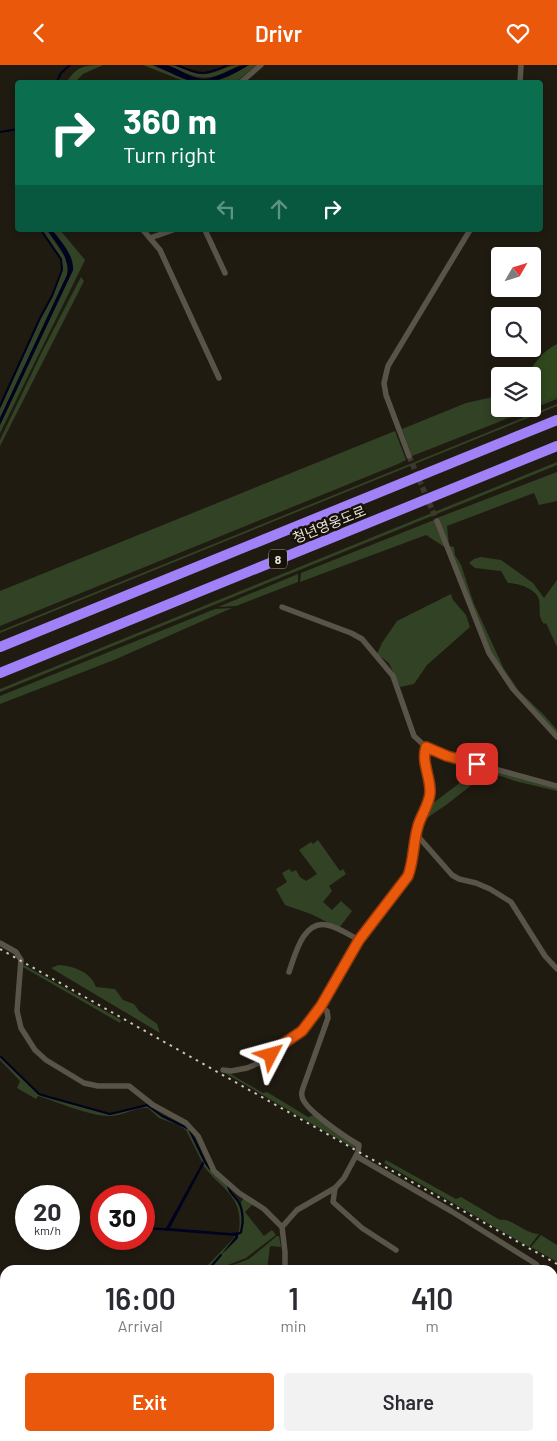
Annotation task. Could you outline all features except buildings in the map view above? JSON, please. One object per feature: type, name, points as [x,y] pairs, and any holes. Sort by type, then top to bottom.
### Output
[{"type":"highway","name":"청년영웅도로","points":[[0,647],[557,420]]},
{"type":"highway","name":"청년영웅도로","points":[[0,673],[557,446]]},
{"type":"street","points":[[244,80],[261,65]]},
{"type":"street","points":[[520,80],[521,65]]},
{"type":"street","points":[[145,232],[160,250],[219,378]]},
{"type":"street","points":[[150,238],[167,232]]},
{"type":"street","points":[[206,232],[225,273]]},
{"type":"street","points":[[409,456],[386,395],[384,383],[388,366],[469,232]]},
{"type":"street","points":[[437,521],[489,653],[513,689],[557,737]]},
{"type":"street","points":[[282,607],[352,633],[362,639],[393,676],[414,736],[426,747],[447,756],[557,786]]},
{"type":"street","points":[[223,1070],[231,1071],[247,1068],[261,1062],[302,1031],[321,1006],[359,940],[408,876],[412,865],[418,824],[430,795],[424,755],[426,747]]},
{"type":"street","points":[[416,835],[452,875],[490,889],[511,902],[545,955],[557,969]]},
{"type":"street","points":[[289,972],[307,931],[316,925],[326,924],[359,940]]},
{"type":"street","points":[[0,943],[16,952],[21,961],[17,1011],[21,1028],[35,1051],[46,1060],[84,1083],[98,1086],[129,1086],[153,1105],[186,1123],[198,1136],[214,1171],[239,1193],[264,1209],[282,1227],[284,1265]]},
{"type":"street","points":[[282,1227],[297,1210],[336,1187],[344,1178],[356,1156],[359,1145],[338,1132],[318,1116],[307,1106],[302,1097],[303,1088],[328,1018],[327,1011],[321,1006]]},
{"type":"street","points":[[356,1156],[451,1211],[536,1265]]},
{"type":"street","points":[[336,1187],[333,1202],[362,1227],[396,1250]]},
{"type":"green space","points":[[91,65],[103,65],[83,74],[77,80],[68,80],[78,70]]},
{"type":"green space","points":[[143,65],[153,65],[190,80],[181,80]]},
{"type":"green space","points":[[168,65],[201,74],[240,65],[218,75],[204,78]]},
{"type":"green space","points":[[249,65],[257,65],[238,80],[218,80]]},
{"type":"green space","points":[[43,232],[48,232],[65,257],[68,269],[67,275],[0,418],[0,409],[41,318],[53,296],[63,268],[61,258]]},
{"type":"green space","points":[[53,232],[62,232],[85,260],[0,433],[0,425],[73,270],[69,255]]},
{"type":"green space","points":[[81,277],[84,281],[0,446],[0,440],[42,352]]},
{"type":"green space","points":[[557,344],[557,397],[541,404],[541,367],[532,367]]},
{"type":"green space","points":[[491,397],[491,417],[503,417],[504,419],[512,417],[412,456],[402,429],[466,403]]},
{"type":"green space","points":[[557,397],[557,399],[541,405],[541,404]]},
{"type":"green space","points":[[557,404],[557,406],[541,413],[541,411]]},
{"type":"green space","points":[[525,417],[530,417],[0,633],[0,631]]},
{"type":"green space","points":[[395,431],[406,460],[398,464],[0,626],[0,591]]},
{"type":"green space","points":[[557,462],[557,465],[0,692],[0,689]]},
{"type":"green space","points":[[557,472],[557,501],[539,505],[534,493],[447,526],[449,546],[454,547],[455,555],[461,565],[474,604],[504,669],[519,691],[557,730],[557,736],[514,689],[491,653],[437,518]]},
{"type":"green space","points":[[434,520],[446,548],[426,535],[300,582],[301,573]]},
{"type":"green space","points":[[481,557],[501,560],[533,583],[544,598],[557,580],[557,647],[546,623],[544,624],[541,618],[538,596],[522,585],[508,583],[501,571],[475,568],[469,563]]},
{"type":"green space","points":[[298,574],[298,582],[236,606],[218,607]]},
{"type":"green space","points":[[451,594],[453,600],[466,615],[470,627],[427,665],[414,684],[400,687],[389,663],[377,654],[382,643],[397,621]]},
{"type":"green space","points":[[232,608],[114,660],[0,704],[0,696],[215,609]]},
{"type":"green space","points":[[482,766],[557,788],[557,791],[487,773],[424,820],[428,807]]},
{"type":"green space","points":[[318,840],[340,871],[343,869],[346,874],[329,886],[332,891],[323,902],[332,910],[341,901],[352,911],[339,928],[311,914],[285,905],[276,889],[287,882],[282,873],[289,869],[292,872],[296,870],[300,877],[306,881],[317,874],[299,850]]},
{"type":"green space","points":[[24,965],[121,1020],[120,1023],[23,967]]},
{"type":"green space","points":[[58,965],[80,970],[90,977],[96,987],[115,989],[123,1000],[134,1004],[139,1011],[157,1024],[160,1033],[51,968]]},
{"type":"green space","points":[[0,1057],[41,1096],[110,1115],[149,1106],[162,1117],[188,1129],[207,1166],[227,1185],[229,1192],[239,1203],[242,1219],[241,1232],[239,1232],[240,1220],[235,1201],[203,1165],[186,1130],[159,1118],[148,1108],[110,1116],[83,1111],[38,1096],[36,1099],[17,1088],[20,1081],[0,1060]]},
{"type":"green space","points":[[225,1073],[229,1073],[263,1093],[267,1092],[308,1117],[314,1115],[356,1146],[355,1149]]},
{"type":"green space","points":[[386,1160],[456,1199],[461,1197],[500,1220],[509,1221],[528,1232],[539,1234],[529,1247],[384,1163]]},
{"type":"green space","points":[[244,1198],[253,1204],[245,1212],[264,1236],[272,1230],[276,1235],[246,1258],[228,1265],[213,1265],[219,1257],[211,1265],[208,1265],[234,1236],[236,1237],[223,1253],[238,1238],[238,1235],[242,1233],[244,1222],[241,1202]]},
{"type":"green space","points":[[541,1235],[557,1245],[557,1262],[531,1247]]},
{"type":"green space","points":[[279,1236],[281,1247],[270,1246],[268,1265],[233,1265],[249,1259]]},
{"type":"water","points":[[153,65],[173,67],[203,79],[215,77],[237,67],[249,65],[218,80],[187,80]]},
{"type":"water","points":[[48,232],[53,232],[66,249],[73,264],[73,270],[0,425],[0,418],[67,275],[67,263],[58,245]]},
{"type":"water","points":[[203,1161],[204,1164],[170,1228],[242,1233],[238,1235],[238,1238],[221,1255],[236,1236],[155,1230],[155,1228],[166,1228]]},
{"type":"waterway","points":[[58,80],[61,73],[70,65]]},
{"type":"waterway","points":[[177,65],[203,73],[228,65]]},
{"type":"waterway","points":[[0,132],[15,130]]},
{"type":"waterway","points":[[0,406],[52,296],[62,270],[61,259],[42,232]]},
{"type":"waterway","points":[[1,1057],[39,1094],[110,1114],[147,1105],[162,1116],[187,1128]]},
{"type":"waterway","points":[[190,1131],[210,1169]]},
{"type":"waterway","points":[[228,1186],[242,1210],[241,1232]]},
{"type":"waterway","points":[[212,1265],[221,1255]]},
{"type":"tunnel","points":[[409,456],[437,521]]},
{"type":"railway","points":[[0,949],[557,1264]]},
{"type":"route","points":[[271,1055],[280,1046],[302,1031],[321,1006],[359,940],[385,905],[400,889],[408,876],[412,865],[418,824],[430,795],[424,755],[426,747],[447,756],[477,764]]}]
